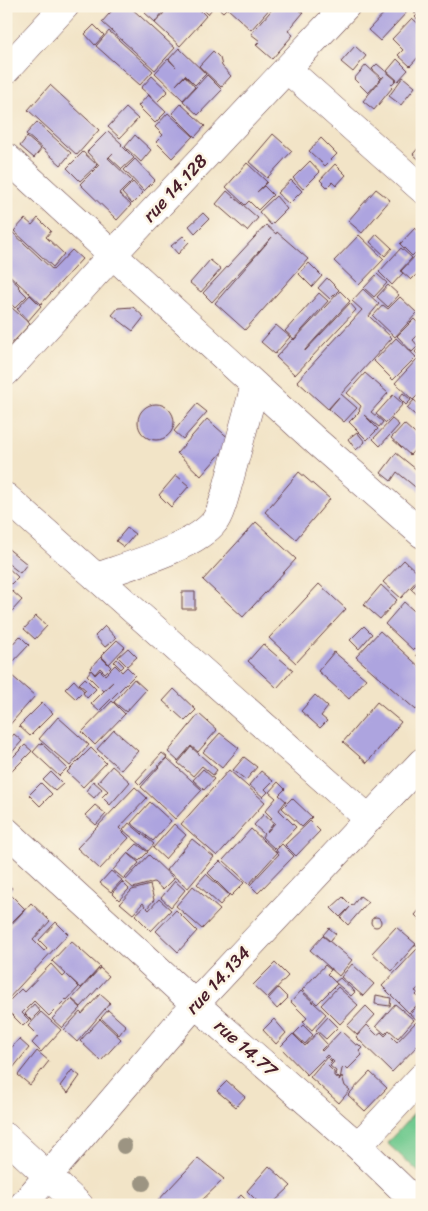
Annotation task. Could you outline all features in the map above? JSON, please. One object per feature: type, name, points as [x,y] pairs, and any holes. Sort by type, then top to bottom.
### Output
[{"type":"street","points":[[6,70],[65,6]]},
{"type":"street","name":"rue 14.128","points":[[6,372],[113,254],[346,6]]},
{"type":"street","points":[[287,69],[422,190]]},
{"type":"street","points":[[6,157],[255,386],[422,534]]},
{"type":"street","points":[[96,577],[171,550],[206,530],[215,521],[221,509],[255,386]]},
{"type":"street","points":[[6,497],[369,819]]},
{"type":"street","name":"rue 14.134","points":[[22,1205],[195,1004],[422,762]]},
{"type":"street","name":"rue 14.77","points":[[6,832],[195,1004],[358,1146],[419,1205]]},
{"type":"street","points":[[358,1146],[422,1077]]},
{"type":"street","points":[[6,1137],[79,1205]]},
{"type":"green space","points":[[422,1105],[422,1175],[387,1143]]},
{"type":"building","points":[[116,6],[129,6],[175,48],[155,70],[102,22]]},
{"type":"building","points":[[151,6],[196,6],[206,16],[180,46],[155,23],[163,12],[155,22],[145,13]]},
{"type":"building","points":[[200,6],[214,6],[208,14]]},
{"type":"building","points":[[216,6],[272,6],[251,30],[227,8],[223,12]]},
{"type":"building","points":[[275,6],[295,6],[303,13],[288,31],[293,35],[272,59],[256,45],[260,41],[251,34]]},
{"type":"building","points":[[391,6],[401,6],[407,12],[380,41],[368,30]]},
{"type":"building","points":[[407,6],[422,6],[422,7],[415,14]]},
{"type":"building","points":[[422,11],[422,24],[415,17]]},
{"type":"building","points":[[412,18],[422,27],[422,53],[410,66],[398,55],[403,50],[392,39]]},
{"type":"building","points":[[94,25],[104,35],[95,45],[85,34]]},
{"type":"building","points":[[109,31],[153,71],[140,85],[96,46]]},
{"type":"building","points":[[355,46],[366,56],[353,72],[341,62]]},
{"type":"building","points":[[179,48],[206,74],[195,85],[185,75],[176,85],[185,76],[195,87],[183,100],[155,73],[168,59],[176,67],[169,59]]},
{"type":"building","points":[[213,51],[220,58],[222,66],[231,76],[221,87],[199,66]]},
{"type":"building","points":[[397,59],[408,70],[398,81],[387,71]]},
{"type":"building","points":[[377,64],[396,80],[390,86],[392,88],[374,110],[363,101],[384,76],[382,78],[372,69]]},
{"type":"building","points":[[366,65],[381,79],[368,93],[354,79]]},
{"type":"building","points":[[207,75],[222,90],[198,115],[183,101]]},
{"type":"building","points":[[152,76],[168,91],[157,102],[141,88]]},
{"type":"building","points":[[403,77],[415,87],[401,105],[389,96]]},
{"type":"building","points":[[50,85],[99,130],[77,155],[28,110]]},
{"type":"building","points":[[148,95],[166,112],[155,123],[138,106]]},
{"type":"building","points":[[181,104],[205,126],[195,137],[172,114]]},
{"type":"building","points":[[126,108],[138,119],[120,138],[108,127]]},
{"type":"building","points":[[168,113],[193,136],[172,158],[156,142],[163,135],[155,127]]},
{"type":"building","points":[[37,122],[71,153],[61,165],[26,134]]},
{"type":"building","points":[[108,131],[134,158],[122,169],[108,158],[132,181],[119,194],[131,205],[117,220],[80,184],[99,165],[87,152]]},
{"type":"building","points":[[273,134],[292,151],[267,178],[249,162]]},
{"type":"building","points":[[135,135],[151,150],[141,162],[125,147]]},
{"type":"building","points":[[27,137],[41,149],[34,158],[20,146]]},
{"type":"building","points":[[321,138],[337,154],[325,166],[309,151]]},
{"type":"building","points":[[422,144],[422,162],[413,154]]},
{"type":"building","points":[[83,152],[97,165],[80,181],[67,168]]},
{"type":"building","points":[[135,159],[155,180],[144,191],[124,170]]},
{"type":"building","points":[[310,161],[320,172],[303,189],[293,178]]},
{"type":"building","points":[[247,163],[267,182],[257,192],[264,186],[273,195],[258,210],[249,201],[245,205],[226,187]]},
{"type":"building","points":[[335,164],[346,175],[336,186],[332,182],[327,187],[320,180]]},
{"type":"building","points":[[291,180],[302,191],[289,204],[277,193]]},
{"type":"building","points":[[133,182],[143,193],[132,204],[122,193]]},
{"type":"building","points":[[376,189],[390,200],[362,233],[348,221]]},
{"type":"building","points":[[227,191],[258,218],[247,231],[216,204]]},
{"type":"building","points":[[6,192],[11,198],[7,222],[6,222]]},
{"type":"building","points":[[276,196],[287,209],[271,225],[259,212]]},
{"type":"building","points":[[203,213],[209,219],[195,233],[189,226]]},
{"type":"building","points":[[38,218],[51,231],[46,237],[64,254],[53,267],[14,231],[25,219],[32,225]]},
{"type":"building","points":[[266,225],[308,259],[245,330],[215,303],[272,237],[212,302],[203,293]]},
{"type":"building","points":[[415,228],[422,234],[422,255],[419,257],[422,260],[422,269],[411,280],[401,271],[417,254],[415,253],[412,256],[400,244]]},
{"type":"building","points":[[11,231],[53,270],[72,250],[82,259],[41,304],[6,272],[6,237]]},
{"type":"building","points":[[377,234],[392,248],[385,256],[370,242]]},
{"type":"building","points":[[359,235],[384,259],[359,285],[334,261]]},
{"type":"building","points":[[183,236],[189,242],[178,254],[171,246]]},
{"type":"building","points":[[401,248],[412,258],[400,271],[403,273],[392,285],[379,272]]},
{"type":"building","points":[[210,260],[221,269],[201,292],[190,283]]},
{"type":"building","points":[[309,263],[322,276],[312,287],[299,274]]},
{"type":"building","points":[[6,274],[27,296],[15,308],[6,299]]},
{"type":"building","points":[[377,274],[387,283],[374,297],[364,288]]},
{"type":"building","points":[[327,278],[339,290],[330,299],[318,288]]},
{"type":"building","points":[[388,285],[399,295],[388,307],[377,297]]},
{"type":"building","points":[[363,289],[379,304],[369,316],[392,338],[341,394],[357,408],[344,422],[329,409],[339,397],[328,409],[297,381],[362,310],[352,301]]},
{"type":"building","points":[[340,291],[350,301],[305,351],[350,303],[356,310],[295,375],[276,357]]},
{"type":"building","points":[[319,293],[328,301],[294,339],[285,331]]},
{"type":"building","points":[[30,295],[41,306],[28,321],[17,309]]},
{"type":"building","points":[[400,297],[417,313],[395,337],[373,316],[383,305],[388,309]]},
{"type":"building","points":[[11,307],[30,324],[6,350],[6,312]]},
{"type":"building","points":[[133,307],[144,317],[133,331],[112,315],[118,308]]},
{"type":"building","points":[[414,319],[422,327],[422,331],[413,340],[418,346],[412,352],[397,336]]},
{"type":"building","points":[[276,325],[290,337],[275,354],[261,342]]},
{"type":"building","points":[[396,338],[416,357],[393,380],[374,361]]},
{"type":"building","points":[[422,344],[422,359],[415,352]]},
{"type":"building","points":[[417,359],[422,364],[422,391],[413,400],[395,383]]},
{"type":"building","points":[[365,373],[388,393],[371,412],[383,422],[379,427],[364,415],[378,429],[367,440],[349,422],[360,411],[361,406],[347,393]]},
{"type":"building","points":[[403,393],[411,400],[406,405],[399,398]]},
{"type":"building","points":[[393,395],[403,404],[386,423],[376,414]]},
{"type":"building","points":[[414,400],[422,407],[422,421],[407,408]]},
{"type":"building","points":[[156,404],[168,410],[174,422],[168,434],[156,440],[144,434],[138,422],[144,410]]},
{"type":"building","points":[[197,404],[207,412],[183,439],[174,431]]},
{"type":"building","points":[[207,419],[232,441],[201,476],[177,453]]},
{"type":"building","points":[[392,419],[399,425],[380,446],[373,439]]},
{"type":"building","points":[[404,424],[422,440],[410,455],[391,438]]},
{"type":"building","points":[[357,432],[365,442],[356,450],[348,439]]},
{"type":"building","points":[[396,453],[422,474],[422,489],[420,491],[397,472],[391,481],[381,473]]},
{"type":"building","points":[[299,472],[330,499],[296,539],[265,512]]},
{"type":"building","points":[[176,475],[189,486],[171,507],[159,495]]},
{"type":"building","points":[[256,522],[296,559],[243,617],[203,580]]},
{"type":"building","points":[[127,528],[135,534],[124,547],[116,541]]},
{"type":"building","points":[[6,547],[27,564],[20,573],[6,562]]},
{"type":"building","points":[[404,560],[421,576],[401,598],[383,582]]},
{"type":"building","points":[[6,566],[18,577],[6,589]]},
{"type":"building","points":[[422,578],[422,599],[411,589]]},
{"type":"building","points":[[319,584],[346,609],[296,663],[269,638]]},
{"type":"building","points":[[381,585],[397,600],[380,619],[364,605]]},
{"type":"building","points":[[12,591],[22,600],[12,611],[6,605],[6,598]]},
{"type":"building","points":[[182,592],[195,592],[195,609],[182,609]]},
{"type":"building","points":[[404,602],[422,618],[422,641],[413,650],[385,624]]},
{"type":"building","points":[[36,616],[47,626],[35,639],[24,629]]},
{"type":"building","points":[[105,626],[116,638],[105,647],[95,636]]},
{"type":"building","points":[[364,626],[372,634],[359,649],[350,640]]},
{"type":"building","points":[[380,631],[422,669],[422,703],[416,710],[356,657]]},
{"type":"building","points":[[20,636],[29,645],[10,665],[6,662],[6,651]]},
{"type":"building","points":[[117,640],[125,647],[109,664],[101,656]]},
{"type":"building","points":[[263,644],[293,670],[277,688],[248,661]]},
{"type":"building","points":[[128,648],[137,657],[127,666],[118,657]]},
{"type":"building","points":[[422,648],[422,660],[416,655]]},
{"type":"building","points":[[334,652],[366,679],[349,699],[318,671]]},
{"type":"building","points":[[101,657],[111,667],[105,673],[100,668],[95,674],[90,669]]},
{"type":"building","points":[[117,659],[124,666],[121,669],[114,662]]},
{"type":"building","points":[[115,665],[122,672],[127,667],[135,675],[99,711],[91,704],[113,682],[103,691],[87,675],[91,670],[95,675],[100,670],[105,675]]},
{"type":"building","points":[[11,675],[35,696],[6,729],[6,680]]},
{"type":"building","points":[[85,678],[96,689],[87,698],[83,693],[86,690],[79,684]]},
{"type":"building","points":[[134,679],[146,690],[126,712],[114,702]]},
{"type":"building","points":[[74,680],[84,691],[76,699],[65,689]]},
{"type":"building","points":[[174,689],[196,710],[185,721],[163,701]]},
{"type":"building","points":[[315,695],[328,707],[321,716],[327,721],[320,728],[301,711]]},
{"type":"building","points":[[112,701],[125,714],[95,745],[82,732]]},
{"type":"building","points":[[377,702],[401,722],[367,763],[343,742]]},
{"type":"building","points":[[42,703],[53,713],[30,736],[19,726]]},
{"type":"building","points":[[199,714],[217,730],[198,752],[191,746],[178,761],[168,752]]},
{"type":"building","points":[[58,717],[89,745],[70,766],[39,739]]},
{"type":"building","points":[[114,730],[138,751],[121,770],[97,749]]},
{"type":"building","points":[[220,733],[239,748],[222,768],[203,752]]},
{"type":"building","points":[[14,734],[22,741],[6,759],[6,743]]},
{"type":"building","points":[[41,743],[67,768],[59,776],[33,752]]},
{"type":"building","points":[[25,745],[32,751],[6,777],[6,764]]},
{"type":"building","points":[[191,747],[217,770],[213,775],[202,766],[193,776],[178,763]]},
{"type":"building","points":[[91,748],[106,763],[83,787],[67,772]]},
{"type":"building","points":[[162,753],[167,757],[140,785],[136,781]]},
{"type":"building","points":[[244,757],[257,767],[246,780],[233,770]]},
{"type":"building","points":[[167,758],[202,790],[175,819],[141,787]]},
{"type":"building","points":[[112,766],[130,782],[110,805],[102,797],[108,791],[98,782]]},
{"type":"building","points":[[203,769],[214,779],[204,790],[193,780]]},
{"type":"building","points":[[229,770],[265,802],[217,856],[181,824]]},
{"type":"building","points":[[261,771],[273,781],[265,789],[268,792],[263,797],[249,785]]},
{"type":"building","points":[[51,772],[63,784],[55,791],[43,780]]},
{"type":"building","points":[[93,781],[102,789],[94,798],[86,791]]},
{"type":"building","points":[[278,782],[285,789],[279,795],[286,801],[279,810],[296,827],[275,849],[262,837],[264,834],[254,825],[264,814],[273,824],[267,832],[275,823],[265,811],[276,798],[269,792]]},
{"type":"building","points":[[41,783],[52,794],[40,806],[29,795]]},
{"type":"building","points":[[135,787],[147,798],[119,828],[129,838],[100,869],[77,848]]},
{"type":"building","points":[[292,798],[312,817],[302,827],[282,808]]},
{"type":"building","points":[[150,802],[171,821],[153,841],[131,823]]},
{"type":"building","points":[[95,805],[106,814],[96,825],[85,815]]},
{"type":"building","points":[[310,821],[320,831],[296,856],[285,845]]},
{"type":"building","points":[[129,823],[154,844],[148,851],[123,830]]},
{"type":"building","points":[[174,824],[186,835],[165,859],[153,848]]},
{"type":"building","points":[[251,829],[277,853],[249,884],[223,860]]},
{"type":"building","points":[[192,839],[214,857],[188,888],[166,870]]},
{"type":"building","points":[[137,844],[148,852],[139,861],[128,853]]},
{"type":"building","points":[[282,844],[294,856],[258,893],[250,885],[279,854],[276,850]]},
{"type":"building","points":[[128,853],[139,863],[124,879],[113,870]]},
{"type":"building","points":[[149,855],[174,879],[163,890],[154,882],[133,888],[125,881]]},
{"type":"building","points":[[220,861],[244,883],[231,896],[208,873]]},
{"type":"building","points":[[111,871],[122,880],[111,892],[100,883]]},
{"type":"building","points":[[206,874],[229,895],[220,905],[197,884]]},
{"type":"building","points":[[175,881],[185,890],[171,907],[161,898]]},
{"type":"building","points":[[6,882],[12,888],[6,895]]},
{"type":"building","points":[[122,882],[129,889],[119,900],[112,893]]},
{"type":"building","points":[[150,885],[154,900],[147,908],[149,910],[159,899],[171,910],[151,931],[135,915],[145,906],[143,903],[133,914],[120,903],[132,890]]},
{"type":"building","points":[[193,886],[220,910],[202,929],[176,906]]},
{"type":"building","points":[[10,894],[25,909],[8,926],[6,925],[6,898]]},
{"type":"building","points":[[360,896],[368,902],[348,925],[341,918],[350,907],[340,917],[331,908],[343,897],[352,906]]},
{"type":"building","points":[[31,903],[50,921],[33,940],[44,951],[47,948],[39,940],[56,922],[68,934],[8,999],[6,998],[6,927],[8,928]]},
{"type":"building","points":[[422,907],[422,922],[415,915]]},
{"type":"building","points":[[176,910],[197,931],[178,952],[156,931]]},
{"type":"building","points":[[374,917],[378,917],[381,922],[380,926],[374,927],[371,924],[371,920]]},
{"type":"building","points":[[396,927],[416,944],[392,971],[372,953]]},
{"type":"building","points":[[329,928],[336,934],[330,941],[323,935]]},
{"type":"building","points":[[323,936],[352,960],[339,976],[310,950]]},
{"type":"building","points":[[422,939],[422,950],[416,946]]},
{"type":"building","points":[[71,941],[100,967],[81,988],[67,975],[79,987],[49,1016],[34,1001],[22,1013],[29,1020],[23,1026],[6,1009],[6,1004],[21,989],[24,992],[51,964],[63,977],[66,974],[52,961]]},
{"type":"building","points":[[417,949],[422,954],[422,985],[415,991],[418,993],[416,995],[422,1000],[409,1013],[382,986]]},
{"type":"building","points":[[275,963],[288,976],[267,998],[253,985]]},
{"type":"building","points":[[352,964],[374,984],[363,996],[341,977]]},
{"type":"building","points":[[325,965],[331,970],[327,974],[337,984],[317,1004],[302,990]]},
{"type":"building","points":[[100,968],[109,976],[81,1007],[72,999]]},
{"type":"building","points":[[340,978],[355,992],[351,996],[335,982]]},
{"type":"building","points":[[338,987],[358,1005],[340,1024],[321,1005]]},
{"type":"building","points":[[278,988],[288,998],[277,1009],[268,999]]},
{"type":"building","points":[[301,991],[326,1014],[312,1030],[303,1022],[307,1018],[291,1002]]},
{"type":"building","points":[[100,994],[110,1003],[77,1042],[64,1030]]},
{"type":"building","points":[[376,995],[391,998],[390,1006],[375,1004]]},
{"type":"building","points":[[71,999],[81,1008],[62,1028],[52,1019]]},
{"type":"building","points":[[422,1001],[422,1015],[417,1020],[410,1014]]},
{"type":"building","points":[[34,1004],[40,1011],[31,1020],[25,1014]]},
{"type":"building","points":[[395,1004],[414,1020],[398,1038],[389,1030],[385,1034],[376,1026]]},
{"type":"building","points":[[366,1006],[375,1015],[357,1035],[347,1026]]},
{"type":"building","points":[[108,1010],[126,1026],[119,1035],[101,1018]]},
{"type":"building","points":[[41,1012],[61,1030],[41,1052],[32,1043],[38,1036],[28,1026]]},
{"type":"building","points":[[328,1017],[338,1027],[326,1039],[316,1030]]},
{"type":"building","points":[[100,1019],[121,1039],[101,1061],[80,1041]]},
{"type":"building","points":[[274,1019],[286,1033],[276,1044],[263,1030]]},
{"type":"building","points":[[416,1022],[422,1028],[422,1041],[392,1072],[356,1037],[367,1025],[377,1035],[381,1032],[385,1036],[388,1033],[397,1042]]},
{"type":"building","points":[[303,1025],[313,1035],[305,1044],[294,1034]]},
{"type":"building","points":[[341,1031],[362,1048],[359,1051],[362,1055],[347,1070],[344,1067],[342,1069],[340,1079],[335,1074],[336,1071],[330,1066],[334,1062],[327,1055],[307,1075],[280,1047],[293,1034],[305,1046],[317,1033],[327,1044],[322,1051]]},
{"type":"building","points":[[19,1039],[29,1048],[13,1068],[6,1062],[6,1054]]},
{"type":"building","points":[[37,1051],[49,1061],[30,1085],[18,1075]]},
{"type":"building","points":[[327,1057],[332,1062],[328,1066],[334,1072],[334,1076],[340,1079],[339,1081],[342,1076],[345,1086],[350,1090],[339,1103],[310,1077]]},
{"type":"building","points":[[72,1070],[80,1076],[68,1093],[60,1086]]},
{"type":"building","points":[[370,1072],[387,1088],[365,1111],[348,1095]]},
{"type":"building","points":[[227,1081],[245,1097],[236,1107],[217,1091]]},
{"type":"building","points":[[198,1158],[224,1179],[197,1205],[154,1205]]},
{"type":"building","points":[[269,1166],[291,1186],[271,1205],[261,1205],[247,1191]]},
{"type":"building","points":[[241,1195],[251,1205],[232,1205]]}]
